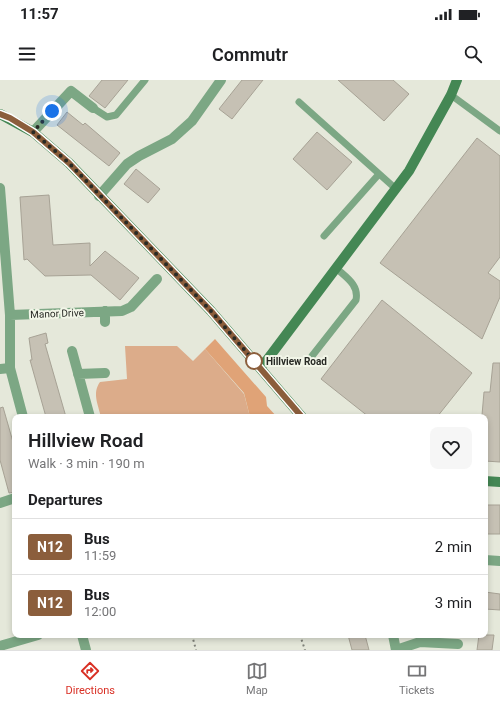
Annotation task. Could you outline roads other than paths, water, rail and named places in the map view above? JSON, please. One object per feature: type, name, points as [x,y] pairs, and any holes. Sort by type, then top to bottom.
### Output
[{"type":"main road","points":[[260,368],[409,171],[451,95],[457,80]]},
{"type":"main road","points":[[0,114],[10,118],[33,132],[69,163],[211,311],[299,414]]},
{"type":"main road","points":[[488,481],[500,482]]},
{"type":"street","points":[[100,196],[127,164],[172,139],[192,121],[221,80]]},
{"type":"street","points":[[33,132],[71,91],[93,108]]},
{"type":"street","points":[[0,188],[10,314],[9,338],[5,368],[22,414]]},
{"type":"street","name":"Manor Drive","points":[[10,314],[122,311],[131,307],[158,279]]},
{"type":"street","points":[[105,311],[105,322]]},
{"type":"street","points":[[72,351],[89,414]]},
{"type":"street","points":[[78,374],[105,373]]},
{"type":"street","points":[[0,503],[12,499]]},
{"type":"street","points":[[488,560],[500,561]]},
{"type":"street","points":[[0,646],[28,638]]},
{"type":"street","points":[[83,638],[86,650]]},
{"type":"street","points":[[394,638],[396,650],[420,642],[458,644]]},
{"type":"lane","points":[[93,108],[107,117],[116,115],[145,80]]},
{"type":"lane","points":[[451,95],[500,131]]},
{"type":"lane","points":[[299,102],[396,189]]},
{"type":"lane","points":[[324,236],[379,174]]},
{"type":"lane","points":[[312,356],[356,300],[357,292],[355,286],[336,268]]},
{"type":"place","name":"Hillview Road","points":[[254,361]]}]
